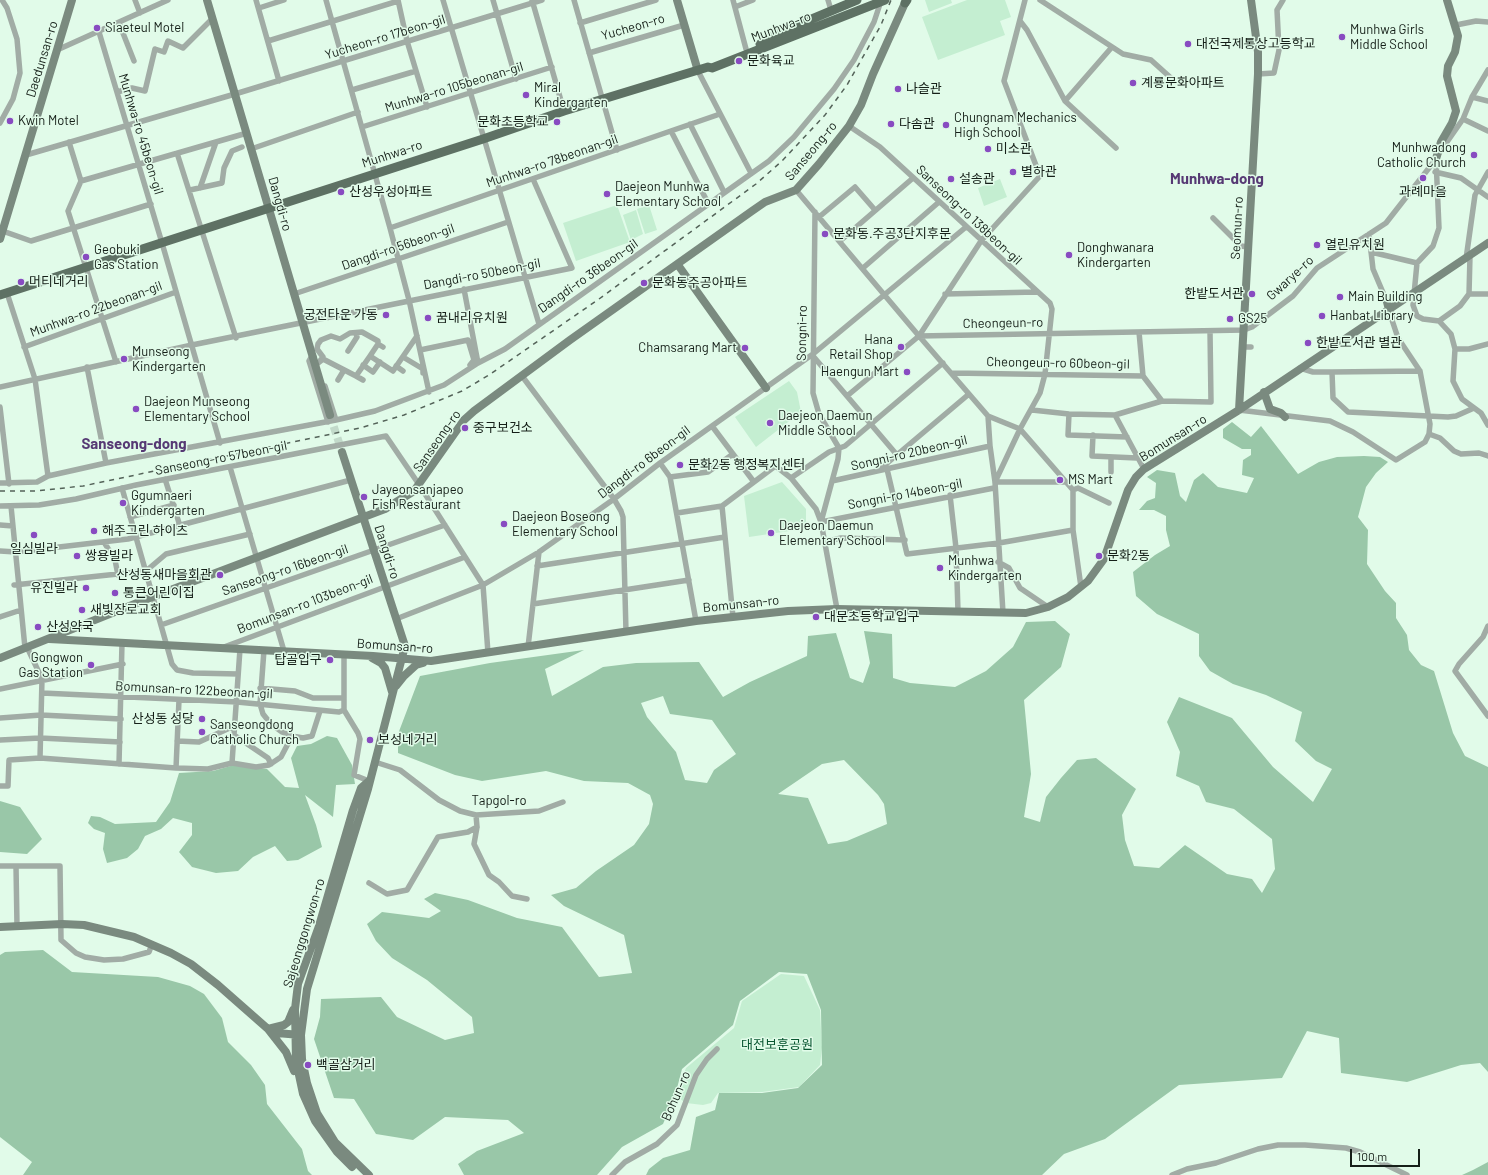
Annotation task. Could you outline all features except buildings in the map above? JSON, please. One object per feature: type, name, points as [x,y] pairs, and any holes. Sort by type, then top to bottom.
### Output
[{"type":"main road","name":"Daedunsan-ro","points":[[1,233],[72,0]]},
{"type":"main road","name":"Dangdi-ro","points":[[207,0],[294,294],[316,361],[331,419]]},
{"type":"main road","name":"Yucheon-ro","points":[[677,0],[698,71]]},
{"type":"main road","points":[[763,45],[776,34],[857,0]]},
{"type":"main road","name":"Munhwa-ro","points":[[784,37],[869,0]]},
{"type":"main road","points":[[763,45],[780,44],[864,10],[871,4],[882,0]]},
{"type":"main road","name":"Munhwa-ro","points":[[3,294],[202,230],[268,207],[483,139],[564,111],[708,67],[712,68],[763,45],[882,0]]},
{"type":"main road","name":"Seomun-ro","points":[[1239,410],[1247,347],[1244,330],[1258,74],[1258,52],[1251,0]]},
{"type":"main road","points":[[1437,156],[1441,142],[1452,123],[1456,111],[1447,76],[1448,66],[1454,52],[1458,36],[1456,25],[1447,0]]},
{"type":"main road","name":"Sanseong-ro","points":[[49,639],[152,597],[385,509],[414,491],[420,486],[464,420],[522,376],[765,202],[796,190],[819,164],[848,126],[861,105],[873,74],[906,1]]},
{"type":"main road","name":"Munhwa-ro","points":[[708,67],[710,63],[746,49],[763,45]]},
{"type":"main road","name":"Bomunsan-ro","points":[[0,658],[49,639],[344,654],[431,661],[696,621],[733,617],[837,609],[1026,613],[1048,607],[1068,597],[1088,581],[1104,559],[1128,490],[1136,477],[1144,469],[1239,410],[1413,292],[1468,258],[1488,243]]},
{"type":"main road","points":[[678,265],[766,388]]},
{"type":"main road","points":[[1387,302],[1391,317]]},
{"type":"main road","points":[[1264,392],[1270,409],[1286,416]]},
{"type":"main road","name":"Dangdi-ro","points":[[341,448],[405,646],[402,659]]},
{"type":"main road","points":[[368,656],[382,663],[385,668],[392,692]]},
{"type":"main road","name":"Sajeonggongwon-ro","points":[[369,1175],[335,1142],[317,1113],[307,1083],[298,1034],[307,989],[368,789],[392,692],[402,659]]},
{"type":"main road","points":[[392,692],[404,676],[416,665],[431,661]]},
{"type":"main road","name":"Sajeonggongwon-ro","points":[[360,1175],[337,1152],[328,1140],[315,1121],[303,1094],[298,1077],[296,994],[319,926],[353,810],[361,788],[369,781]]},
{"type":"main road","points":[[0,927],[62,924],[84,925],[108,929],[152,944],[171,953],[206,975],[268,1029],[286,1052],[303,1094]]},
{"type":"main road","points":[[268,1029],[284,1025],[288,1022],[296,994]]},
{"type":"main road","points":[[268,1029],[277,1033],[298,1034]]},
{"type":"street","points":[[0,123],[13,99],[20,73],[17,39],[8,8],[2,0]]},
{"type":"street","points":[[135,0],[140,13]]},
{"type":"street","points":[[57,50],[168,0]]},
{"type":"street","points":[[256,0],[279,81]]},
{"type":"street","points":[[259,8],[284,0]]},
{"type":"street","points":[[326,0],[409,300],[429,392]]},
{"type":"street","points":[[268,41],[398,0],[407,41],[427,107]]},
{"type":"street","points":[[443,0],[539,324]]},
{"type":"street","points":[[494,0],[516,78]]},
{"type":"street","name":"Yucheon-ro 17beon-gil","points":[[26,155],[279,81],[497,14],[533,1],[542,0]]},
{"type":"street","points":[[574,0],[617,150]]},
{"type":"street","name":"Yucheon-ro","points":[[580,23],[656,0]]},
{"type":"street","points":[[732,0],[746,49]]},
{"type":"street","points":[[735,7],[753,0]]},
{"type":"street","points":[[828,0],[831,10]]},
{"type":"street","name":"Dangdi-ro 36beon-gil","points":[[0,483],[10,484],[37,482],[48,476],[106,463],[220,443],[375,411],[429,392],[444,385],[478,363],[505,349],[769,161],[794,137],[834,88],[854,60],[874,22],[882,0]]},
{"type":"street","points":[[847,396],[919,336],[981,241],[1040,176],[1004,81],[1026,0]]},
{"type":"street","points":[[1040,0],[1123,54],[1151,60],[1171,78]]},
{"type":"street","points":[[1258,74],[1274,73],[1279,50],[1278,10],[1283,0]]},
{"type":"street","points":[[533,1],[564,111]]},
{"type":"street","points":[[117,92],[132,88],[145,91],[155,49],[164,52],[168,41],[184,48],[213,18]]},
{"type":"street","points":[[1020,21],[1027,30],[1065,101],[1116,148]]},
{"type":"street","points":[[1456,25],[1476,21],[1488,22]]},
{"type":"street","points":[[119,23],[134,61]]},
{"type":"street","name":"Yucheon-ro","points":[[588,53],[684,25]]},
{"type":"street","name":"Munhwa-ro 45beon-gil","points":[[99,32],[128,125],[220,443]]},
{"type":"street","points":[[1065,101],[1112,47]]},
{"type":"street","name":"Munhwa-ro 105beonan-gil","points":[[362,127],[552,67]]},
{"type":"street","name":"Gwarye-ro","points":[[1244,330],[1252,326],[1293,296],[1317,268],[1386,223],[1463,119],[1472,97],[1488,70]]},
{"type":"street","points":[[352,90],[416,71]]},
{"type":"street","points":[[698,71],[751,173]]},
{"type":"street","points":[[1472,97],[1488,100]]},
{"type":"street","points":[[251,149],[358,112]]},
{"type":"street","name":"Munhwa-ro 78beonan-gil","points":[[390,228],[720,114]]},
{"type":"street","points":[[1463,119],[1488,131]]},
{"type":"street","points":[[690,124],[724,192]]},
{"type":"street","name":"Sanseong-ro 138beon-gil","points":[[848,126],[880,147],[1050,303],[1052,309],[1045,374],[1040,393],[1020,430],[994,485]]},
{"type":"street","points":[[671,131],[708,203]]},
{"type":"street","points":[[81,181],[246,133]]},
{"type":"street","points":[[69,142],[81,181],[68,211],[116,362]]},
{"type":"street","points":[[200,188],[216,142]]},
{"type":"street","points":[[190,190],[222,183],[224,168],[232,151],[242,148]]},
{"type":"street","points":[[177,153],[236,338]]},
{"type":"street","points":[[1437,156],[1435,172],[1437,183],[1439,228],[1433,246],[1417,263],[1412,306],[1417,316],[1423,319],[1439,321],[1451,334],[1455,349],[1453,381],[1462,399],[1481,413],[1488,426]]},
{"type":"street","points":[[1435,172],[1461,178],[1488,197]]},
{"type":"street","points":[[1439,321],[1460,306],[1469,294],[1468,258],[1477,190],[1488,172]]},
{"type":"street","points":[[840,241],[913,178]]},
{"type":"street","name":"Dangdi-ro 50beon-gil","points":[[0,387],[192,345],[236,338],[409,300],[525,276],[572,268],[533,179]]},
{"type":"street","points":[[817,214],[855,187],[875,210]]},
{"type":"street","points":[[796,190],[988,416],[1020,430],[1072,490],[1073,530],[1081,587]]},
{"type":"street","points":[[863,268],[939,202]]},
{"type":"street","points":[[1,233],[32,241],[151,204]]},
{"type":"street","name":"Songni-ro","points":[[817,214],[813,392],[816,406],[838,448]]},
{"type":"street","points":[[1214,218],[1241,246],[1248,247]]},
{"type":"street","name":"Dangdi-ro 56beon-gil","points":[[294,294],[508,222]]},
{"type":"street","name":"Dangdi-ro 6beon-gil","points":[[396,619],[483,585],[539,552],[614,500],[660,463],[813,355],[966,227]]},
{"type":"street","points":[[1369,234],[1373,269],[1387,302]]},
{"type":"street","points":[[1371,252],[1417,263]]},
{"type":"street","points":[[464,289],[478,363]]},
{"type":"street","name":"Munhwa-ro 22beonan-gil","points":[[24,347],[176,292]]},
{"type":"street","points":[[945,294],[1037,292]]},
{"type":"street","points":[[3,294],[35,379],[48,476]]},
{"type":"street","points":[[1469,294],[1488,294]]},
{"type":"street","points":[[1239,410],[1330,421],[1353,432],[1396,460],[1425,442],[1429,434],[1428,416],[1420,372],[1398,338],[1391,317]]},
{"type":"street","name":"Cheongeun-ro","points":[[919,336],[1244,330]]},
{"type":"street","points":[[1032,410],[1069,414],[1115,415],[1162,401],[1211,402],[1210,331]]},
{"type":"street","points":[[316,361],[323,358],[318,349],[321,340],[331,336],[340,339],[350,333],[356,334],[362,332],[378,341],[381,345],[370,356],[356,376]]},
{"type":"street","points":[[367,335],[374,332]]},
{"type":"street","name":"Cheongeun-ro 60beon-gil","points":[[952,373],[1143,376],[1139,332]]},
{"type":"street","points":[[348,351],[357,337],[356,334]]},
{"type":"street","points":[[370,356],[393,371],[417,336]]},
{"type":"street","points":[[420,350],[468,340],[474,360],[470,365]]},
{"type":"street","points":[[1455,349],[1469,349],[1488,344]]},
{"type":"street","points":[[813,355],[897,455]]},
{"type":"street","points":[[403,356],[423,369],[423,377]]},
{"type":"street","points":[[316,361],[323,359],[363,380]]},
{"type":"street","points":[[363,365],[373,372],[380,362]]},
{"type":"street","points":[[791,478],[829,452],[845,446],[944,364]]},
{"type":"street","points":[[396,366],[403,371]]},
{"type":"street","points":[[87,367],[106,463]]},
{"type":"street","points":[[1300,368],[1313,372],[1420,372]]},
{"type":"street","points":[[338,380],[344,370]]},
{"type":"street","points":[[1332,372],[1332,398],[1348,412],[1456,416],[1474,408]]},
{"type":"street","points":[[522,376],[614,500],[623,517],[626,632]]},
{"type":"street","points":[[1143,376],[1162,401]]},
{"type":"street","points":[[878,471],[969,394]]},
{"type":"street","points":[[0,407],[10,484]]},
{"type":"street","points":[[1069,414],[1068,435],[1126,437]]},
{"type":"street","points":[[1115,415],[1144,469]]},
{"type":"street","points":[[988,416],[1003,613]]},
{"type":"street","points":[[712,426],[754,482]]},
{"type":"street","points":[[1429,434],[1440,438],[1454,451],[1461,454],[1479,453],[1488,456]]},
{"type":"street","name":"Sanseong-ro 57beon-gil","points":[[0,506],[39,505],[165,479],[341,448],[386,436],[420,486]]},
{"type":"street","points":[[1093,436],[1092,456],[1137,458]]},
{"type":"street","name":"Songni-ro 20beon-gil","points":[[832,481],[990,446]]},
{"type":"street","points":[[341,448],[347,481],[354,502],[360,507]]},
{"type":"street","points":[[821,522],[832,481],[838,448]]},
{"type":"street","points":[[670,477],[708,472],[734,454]]},
{"type":"street","points":[[1111,457],[1111,472]]},
{"type":"street","points":[[660,463],[670,477],[696,621]]},
{"type":"street","points":[[230,467],[284,651]]},
{"type":"street","points":[[677,514],[722,506],[774,467],[777,467],[791,478],[816,509],[821,522],[837,609]]},
{"type":"street","points":[[887,469],[905,540],[907,554],[998,543],[1073,530]]},
{"type":"street","points":[[165,479],[180,526]]},
{"type":"street","points":[[0,550],[16,552],[136,538],[347,481]]},
{"type":"street","name":"Songni-ro 14beon-gil","points":[[821,522],[897,507],[994,485],[1064,482]]},
{"type":"street","points":[[420,486],[483,585],[488,653]]},
{"type":"street","points":[[122,488],[172,664],[177,670],[193,673],[238,674]]},
{"type":"street","points":[[1072,490],[1078,488],[1109,503]]},
{"type":"street","points":[[950,495],[956,548],[958,612]]},
{"type":"street","points":[[130,516],[174,505]]},
{"type":"street","points":[[11,506],[16,552],[16,585],[26,648],[42,679],[40,758]]},
{"type":"street","points":[[722,506],[733,617]]},
{"type":"street","points":[[0,525],[13,526]]},
{"type":"street","name":"Sanseong-ro 16beon-gil","points":[[161,625],[445,525]]},
{"type":"street","points":[[16,585],[146,572],[166,554],[250,534]]},
{"type":"street","points":[[537,566],[725,537]]},
{"type":"street","points":[[824,542],[841,538],[905,540]]},
{"type":"street","points":[[104,542],[115,560],[118,574]]},
{"type":"street","points":[[528,647],[539,552]]},
{"type":"street","name":"Bomunsan-ro 103beon-gil","points":[[222,648],[276,626],[465,556]]},
{"type":"street","points":[[998,562],[1009,568],[1015,581],[1023,591],[1048,607]]},
{"type":"street","points":[[533,604],[689,580]]},
{"type":"street","points":[[0,617],[21,610]]},
{"type":"street","points":[[1488,626],[1483,637],[1459,664],[1455,671],[1488,716]]},
{"type":"street","points":[[120,764],[123,664],[122,643]]},
{"type":"street","points":[[232,763],[240,649]]},
{"type":"street","points":[[264,650],[260,704],[263,714],[271,724],[282,732],[292,736],[303,738],[312,736],[320,711]]},
{"type":"street","points":[[344,654],[344,710],[360,739],[354,775],[369,781]]},
{"type":"street","points":[[0,689],[42,679],[123,664]]},
{"type":"street","points":[[260,688],[295,691],[313,698],[344,698]]},
{"type":"street","name":"Bomunsan-ro 122beonan-gil","points":[[42,693],[237,702],[320,711],[339,712],[344,710]]},
{"type":"street","points":[[176,768],[179,700]]},
{"type":"street","points":[[0,718],[41,715],[121,719]]},
{"type":"street","points":[[177,741],[199,742],[234,726]]},
{"type":"street","points":[[234,735],[268,758],[270,764]]},
{"type":"street","points":[[0,786],[8,786],[9,760],[40,758],[208,769],[232,763],[256,766],[270,764],[281,757],[285,752],[292,736]]},
{"type":"street","points":[[0,740],[40,738],[120,742]]},
{"type":"street","name":"Tapgol-ro","points":[[375,762],[400,770],[439,800],[460,811],[476,815],[539,811],[563,802]]},
{"type":"street","points":[[476,815],[477,827],[474,844],[489,875],[512,896],[526,899]]},
{"type":"street","points":[[369,883],[388,894],[407,890],[438,837],[468,832],[477,827]]},
{"type":"street","points":[[0,866],[60,866],[62,924],[61,940],[76,953],[85,957],[104,960],[123,959],[148,952],[152,944]]},
{"type":"street","points":[[16,866],[17,926]]},
{"type":"street","name":"Bohun-ro","points":[[612,1175],[625,1162],[657,1144],[677,1125],[696,1075],[706,1059],[717,1049]]},
{"type":"street","points":[[1172,1175],[1258,1149],[1299,1145],[1346,1148],[1360,1152],[1407,1175]]},
{"type":"green space","points":[[925,0],[951,0],[952,3],[929,12]]},
{"type":"green space","points":[[967,0],[1005,0],[1011,17],[1000,21],[1005,35],[938,60],[922,17]]},
{"type":"green space","points":[[1000,179],[1007,197],[984,206],[978,188]]},
{"type":"green space","points":[[617,205],[630,242],[576,261],[563,223]]},
{"type":"green space","points":[[649,205],[657,230],[645,234],[637,209]]},
{"type":"green space","points":[[636,210],[643,234],[631,240],[623,215]]},
{"type":"green space","points":[[789,381],[797,392],[801,412],[756,447],[735,417]]},
{"type":"green space","points":[[1232,422],[1251,437],[1261,426],[1298,474],[1319,462],[1337,457],[1380,457],[1388,462],[1376,473],[1366,487],[1358,517],[1368,530],[1367,564],[1385,591],[1396,603],[1396,618],[1407,635],[1409,650],[1421,665],[1434,671],[1453,733],[1465,756],[1488,767],[1488,1072],[1480,1063],[1461,1065],[1407,1082],[1341,1073],[1339,1038],[1307,1031],[1282,1078],[1179,1085],[1105,1139],[1064,1154],[1042,1175],[646,1175],[649,1169],[663,1158],[690,1150],[696,1117],[715,1110],[719,1093],[762,1093],[798,1088],[822,1065],[821,1010],[807,974],[779,972],[740,1001],[733,1025],[682,1069],[675,1096],[663,1124],[622,1147],[597,1175],[464,1175],[458,1164],[477,1151],[524,1133],[508,1120],[445,1117],[413,1140],[376,1134],[354,1099],[334,1098],[314,1039],[320,1017],[321,999],[381,997],[397,1017],[445,1040],[474,1033],[472,1017],[427,980],[392,958],[376,941],[367,924],[382,912],[429,918],[441,911],[424,899],[435,893],[468,900],[517,918],[562,927],[599,977],[632,973],[624,935],[564,906],[551,895],[576,888],[596,871],[634,845],[649,824],[653,804],[650,795],[628,783],[584,781],[546,771],[482,781],[455,775],[398,753],[398,734],[420,676],[490,663],[584,650],[545,669],[552,696],[603,667],[636,663],[699,662],[723,697],[750,682],[807,656],[808,636],[836,633],[850,678],[863,683],[870,663],[864,631],[892,634],[893,678],[910,683],[955,687],[986,671],[1013,647],[1026,622],[1055,621],[1070,634],[1061,667],[1024,700],[1031,774],[1024,817],[1040,822],[1046,797],[1061,778],[1077,760],[1096,758],[1136,789],[1122,815],[1125,840],[1134,866],[1159,868],[1185,845],[1227,874],[1252,879],[1262,893],[1275,869],[1272,839],[1234,809],[1206,802],[1199,786],[1176,776],[1180,752],[1167,722],[1179,697],[1232,718],[1273,767],[1313,802],[1332,769],[1316,761],[1295,741],[1302,712],[1266,695],[1233,684],[1210,671],[1199,656],[1199,634],[1157,614],[1136,596],[1133,572],[1155,555],[1170,546],[1166,530],[1166,516],[1154,510],[1139,510],[1147,501],[1155,498],[1156,483],[1147,477],[1157,470],[1175,473],[1180,496],[1186,502],[1194,480],[1203,473],[1218,487],[1247,493],[1254,478],[1242,475],[1243,460],[1251,455],[1251,449],[1242,449],[1223,438],[1223,429]],"holes":[[[663,696],[670,714],[712,720],[736,754],[714,770],[707,783],[685,780],[676,752],[647,717],[641,703]],[[844,760],[878,795],[884,804],[887,824],[847,841],[828,844],[808,798],[778,794],[822,764]]]},
{"type":"green space","points":[[782,482],[806,509],[806,526],[803,527],[803,529],[749,537],[744,496]]},
{"type":"green space","points":[[327,736],[337,738],[352,765],[355,784],[336,785],[333,817],[305,795],[322,847],[298,860],[287,861],[275,846],[253,857],[238,871],[216,873],[192,867],[179,852],[192,835],[192,823],[173,818],[161,829],[145,836],[138,849],[127,858],[107,863],[103,849],[105,833],[94,829],[88,823],[91,816],[100,817],[115,824],[156,822],[170,802],[179,773],[213,771],[234,765],[267,769],[285,787],[299,788],[291,758],[297,746],[311,744]]},
{"type":"green space","points":[[0,801],[20,807],[42,839],[27,854],[0,852]]},
{"type":"green space","points":[[43,950],[72,972],[158,977],[190,986],[204,994],[222,1018],[228,1042],[251,1065],[265,1085],[267,1104],[302,1149],[308,1171],[312,1175],[23,1175],[32,1162],[0,1137],[0,955],[5,952]]},
{"type":"green space","name":"대전보훈공원","points":[[781,974],[804,976],[820,1010],[822,1048],[820,1065],[799,1087],[762,1092],[718,1093],[711,1103],[703,1105],[686,1103],[676,1096],[686,1068],[734,1028],[742,1001]]},
{"type":"green space","points":[[1488,1162],[1488,1175],[1462,1175],[1473,1170]]},
{"type":"tunnel","points":[[330,415],[342,452]]},
{"type":"railway","points":[[0,491],[35,491],[83,486],[360,428],[404,415],[462,391],[489,375],[599,299],[756,184],[782,161],[825,115],[847,85],[881,25],[891,0]]},
{"type":"place","name":"Siaeteul Motel","points":[[97,28]]},
{"type":"place","name":"Munhwa Girls Middle School","points":[[1342,37]]},
{"type":"place","name":"대전국제통상고등학교","points":[[1188,44]]},
{"type":"place","name":"문화육교","points":[[739,61]]},
{"type":"place","name":"계룡문화아파트","points":[[1133,83]]},
{"type":"place","name":"나슬관","points":[[898,89]]},
{"type":"place","name":"Miral Kindergarten","points":[[526,95]]},
{"type":"place","name":"Kwin Motel","points":[[10,121]]},
{"type":"place","name":"문화초등학교","points":[[557,122]]},
{"type":"place","name":"다솜관","points":[[891,124]]},
{"type":"place","name":"Chungnam Mechanics High School","points":[[946,125]]},
{"type":"place","name":"미소관","points":[[988,149]]},
{"type":"place","name":"Munhwadong Catholic Church","points":[[1474,155]]},
{"type":"place","name":"별하관","points":[[1013,172]]},
{"type":"place","name":"과례마을","points":[[1423,178]]},
{"type":"place","name":"설송관","points":[[951,179]]},
{"type":"place","name":"산성우성아파트","points":[[341,192]]},
{"type":"place","name":"Daejeon Munhwa Elementary School","points":[[607,194]]},
{"type":"place","name":"문화동.주공3단지후문","points":[[825,234]]},
{"type":"place","name":"열린유치원","points":[[1317,245]]},
{"type":"place","name":"Donghwanara Kindergarten","points":[[1069,255]]},
{"type":"place","name":"Geobuki Gas Station","points":[[86,257]]},
{"type":"place","name":"머티네거리","points":[[21,282]]},
{"type":"place","name":"문화동주공아파트","points":[[644,283]]},
{"type":"place","name":"한밭도서관","points":[[1252,294]]},
{"type":"place","name":"Main Building","points":[[1340,297]]},
{"type":"place","name":"궁전타운 가동","points":[[386,315]]},
{"type":"place","name":"Hanbat Library","points":[[1322,316]]},
{"type":"place","name":"꿈내리유치원","points":[[428,318]]},
{"type":"place","name":"GS25","points":[[1230,319]]},
{"type":"place","name":"한밭도서관 별관","points":[[1308,343]]},
{"type":"place","name":"Hana Retail Shop","points":[[901,347]]},
{"type":"place","name":"Chamsarang Mart","points":[[745,348]]},
{"type":"place","name":"Munseong Kindergarten","points":[[124,359]]},
{"type":"place","name":"Haengun Mart","points":[[907,372]]},
{"type":"place","name":"Daejeon Munseong Elementary School","points":[[136,409]]},
{"type":"place","name":"Daejeon Daemun Middle School","points":[[770,423]]},
{"type":"place","name":"중구보건소","points":[[465,428]]},
{"type":"place","name":"문화2동 행정복지센터","points":[[680,465]]},
{"type":"place","name":"MS Mart","points":[[1060,480]]},
{"type":"place","name":"Jayeonsanjapeo Fish Restaurant","points":[[364,497]]},
{"type":"place","name":"Ggumnaeri Kindergarten","points":[[123,503]]},
{"type":"place","name":"Daejeon Boseong Elementary School","points":[[504,524]]},
{"type":"place","name":"해주그린 하이츠","points":[[94,531]]},
{"type":"place","name":"Daejeon Daemun Elementary School","points":[[771,533]]},
{"type":"place","name":"일심빌라","points":[[34,535]]},
{"type":"place","name":"쌍용빌라","points":[[77,556]]},
{"type":"place","name":"문화2동","points":[[1099,556]]},
{"type":"place","name":"Munhwa Kindergarten","points":[[940,568]]},
{"type":"place","name":"산성동새마을회관","points":[[220,575]]},
{"type":"place","name":"유진빌라","points":[[86,588]]},
{"type":"place","name":"통큰어린이집","points":[[115,593]]},
{"type":"place","name":"새빛장로교회","points":[[82,610]]},
{"type":"place","name":"대문초등학교입구","points":[[816,617]]},
{"type":"place","name":"산성약국","points":[[38,627]]},
{"type":"place","name":"탑골입구","points":[[330,660]]},
{"type":"place","name":"Gongwon Gas Station","points":[[91,665]]},
{"type":"place","name":"산성동 성당","points":[[202,719]]},
{"type":"place","name":"Sanseongdong Catholic Church","points":[[202,732]]},
{"type":"place","name":"보성네거리","points":[[370,740]]},
{"type":"place","name":"백골삼거리","points":[[308,1065]]},
{"type":"district","name":"Munhwa-dong","points":[[1217,179]]},
{"type":"district","name":"Sanseong-dong","points":[[134,444]]}]
